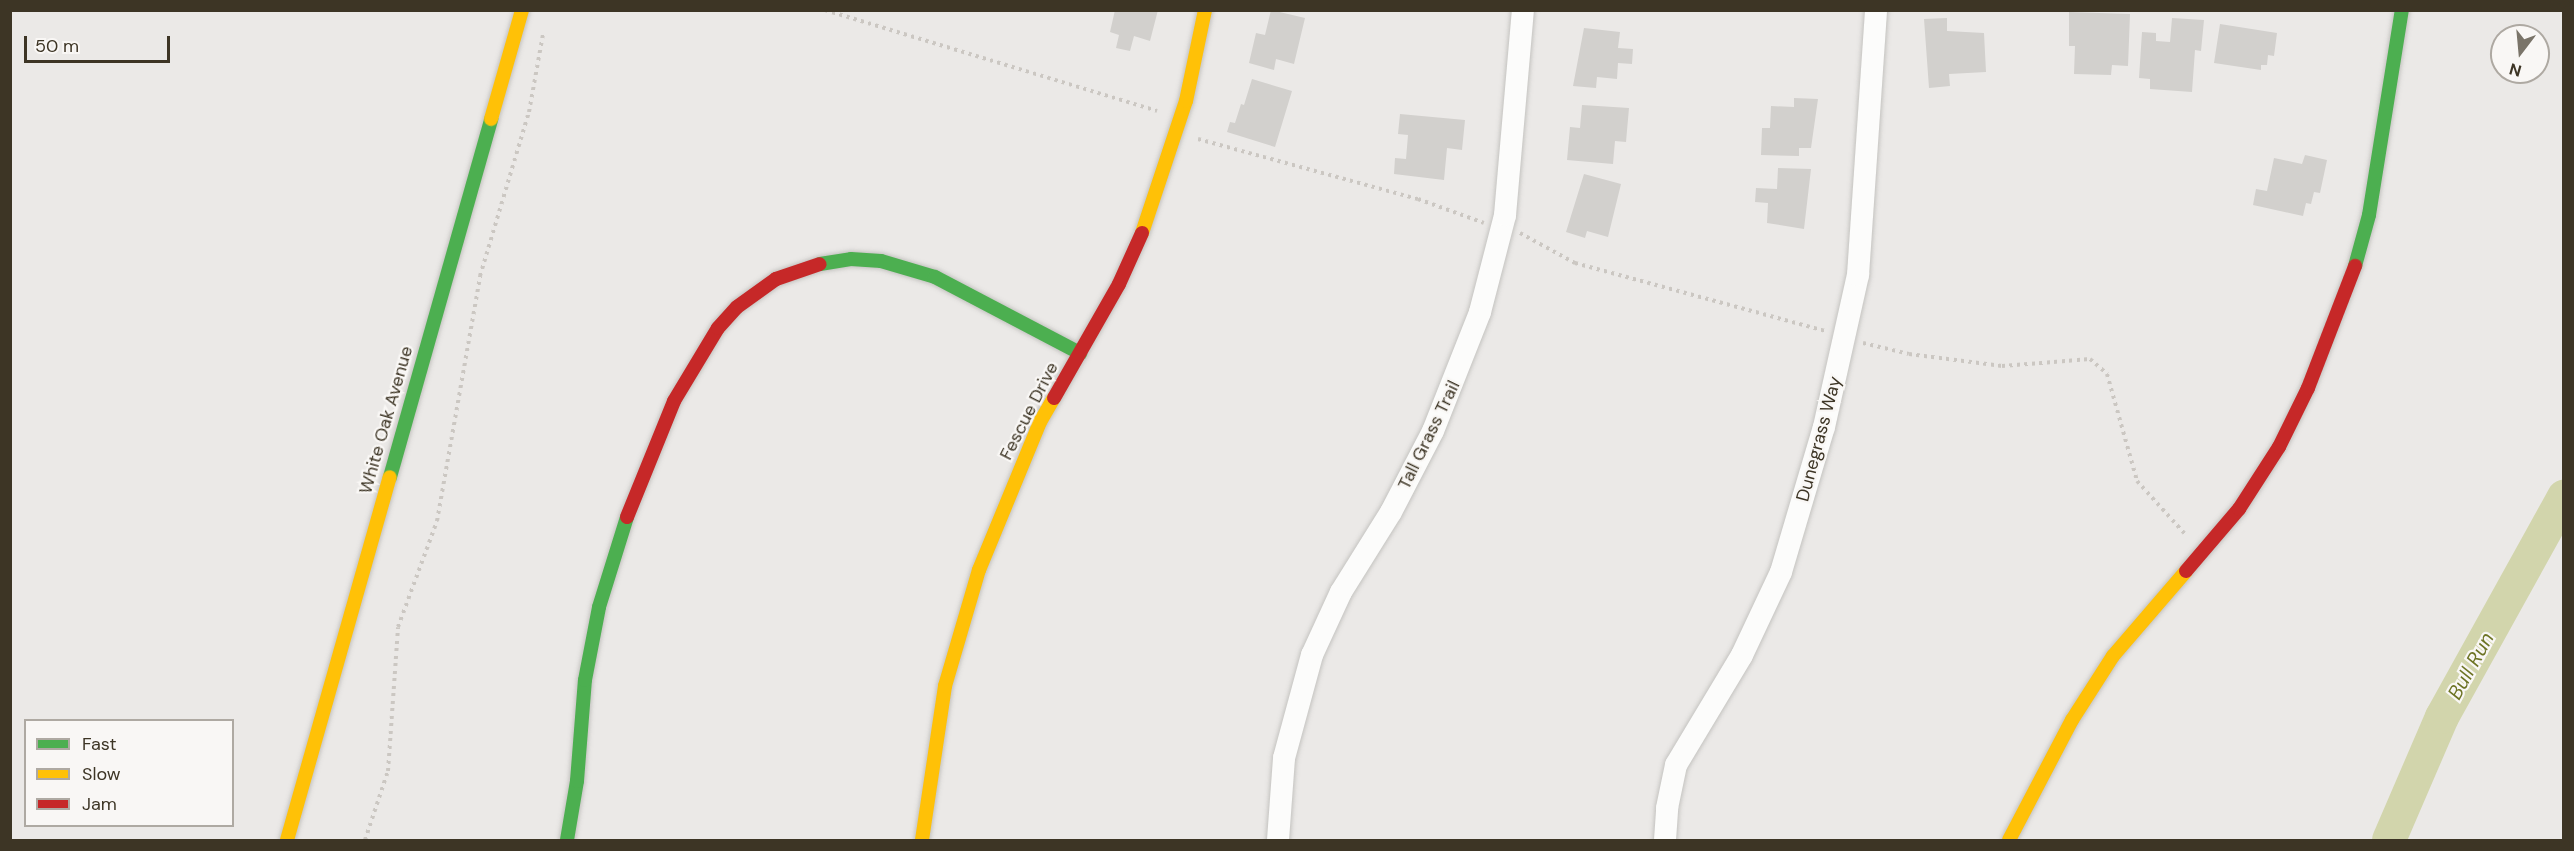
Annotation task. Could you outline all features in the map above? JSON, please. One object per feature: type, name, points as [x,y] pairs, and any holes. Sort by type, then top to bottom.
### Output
[{"type":"street","name":"White Oak Avenue","points":[[288,840],[522,10]]},
{"type":"street","name":"Fescue Drive","points":[[922,840],[933,748],[945,686],[979,570],[1032,440],[1137,246],[1177,132],[1205,10]]},
{"type":"street","name":"Tall Grass Trail","points":[[1278,840],[1284,758],[1312,655],[1341,592],[1410,478],[1450,396],[1480,312],[1502,228],[1517,112],[1523,10]]},
{"type":"street","name":"Dunegrass Way","points":[[1665,840],[1667,808],[1676,765],[1742,656],[1781,572],[1845,339],[1863,232],[1876,10]]},
{"type":"street","points":[[2009,840],[2072,720],[2113,656],[2239,509],[2279,447],[2316,371],[2346,296],[2377,177],[2402,10]]},
{"type":"street","points":[[567,840],[575,804],[585,680],[599,608],[621,532],[674,401],[718,328],[737,307],[769,284],[804,267],[851,259],[881,261],[935,277],[1080,353]]},
{"type":"path","points":[[825,10],[1181,118]]},
{"type":"path","points":[[365,840],[388,771],[398,627],[437,521],[480,276],[529,112],[544,25]]},
{"type":"path","points":[[1177,132],[1418,199],[1525,234],[1546,250],[1575,263],[1803,322],[1845,339],[1910,354],[2002,366],[2090,358],[2107,374],[2137,481],[2181,531],[2205,550]]},
{"type":"building","points":[[1115,10],[1158,10],[1150,41],[1134,36],[1130,51],[1116,48],[1119,35],[1110,32]]},
{"type":"building","points":[[1271,10],[1305,18],[1294,64],[1276,59],[1274,70],[1249,63],[1256,33],[1265,35]]},
{"type":"building","points":[[2069,12],[2130,14],[2128,66],[2112,65],[2111,75],[2074,74],[2075,46],[2069,46]]},
{"type":"building","points":[[1947,18],[1947,31],[1984,33],[1986,72],[1949,74],[1950,86],[1929,88],[1924,19]]},
{"type":"building","points":[[2172,18],[2204,20],[2201,51],[2195,50],[2192,92],[2150,89],[2150,79],[2139,78],[2142,32],[2156,33],[2156,41],[2170,42]]},
{"type":"building","points":[[2220,24],[2277,33],[2274,56],[2268,55],[2267,65],[2261,65],[2261,70],[2214,63]]},
{"type":"building","points":[[1584,28],[1620,32],[1618,48],[1633,49],[1632,64],[1618,63],[1617,79],[1597,77],[1596,88],[1573,86]]},
{"type":"building","points":[[1252,79],[1292,91],[1275,147],[1227,132],[1230,122],[1235,123],[1241,104],[1244,105]]},
{"type":"building","points":[[1794,98],[1818,99],[1811,148],[1799,148],[1799,156],[1761,155],[1762,128],[1770,128],[1771,106],[1794,107]]},
{"type":"building","points":[[1582,105],[1629,108],[1626,142],[1615,141],[1613,164],[1567,160],[1570,127],[1580,128]]},
{"type":"building","points":[[1400,114],[1465,120],[1462,150],[1447,148],[1444,180],[1394,174],[1395,158],[1406,159],[1408,135],[1398,134]]},
{"type":"building","points":[[2305,155],[2327,160],[2320,193],[2314,192],[2311,204],[2306,203],[2303,216],[2253,205],[2256,189],[2267,191],[2274,158],[2302,164]]},
{"type":"building","points":[[1778,168],[1811,169],[1804,229],[1767,223],[1768,203],[1755,202],[1756,188],[1777,189]]},
{"type":"building","points":[[1584,174],[1621,184],[1608,237],[1587,231],[1585,238],[1566,232]]},
{"type":"waterway","name":"Bull Run","points":[[2389,840],[2442,717],[2564,497]]},
{"type":"traffic: fast","points":[[2355,266],[2369,215],[2402,10]]},
{"type":"traffic: fast","points":[[390,477],[491,119]]},
{"type":"traffic: fast","points":[[820,264],[851,259],[881,261],[935,277],[1080,353]]},
{"type":"traffic: fast","points":[[567,840],[577,781],[585,680],[599,607],[627,517]]},
{"type":"traffic: slow","points":[[491,119],[522,10]]},
{"type":"traffic: slow","points":[[1142,233],[1186,101],[1205,10]]},
{"type":"traffic: slow","points":[[922,840],[945,686],[979,570],[1040,422],[1054,398]]},
{"type":"traffic: slow","points":[[287,840],[390,477]]},
{"type":"traffic: slow","points":[[2009,840],[2072,720],[2113,656],[2186,571]]},
{"type":"traffic: jam","points":[[1054,398],[1119,284],[1142,233]]},
{"type":"traffic: jam","points":[[627,517],[674,401],[718,328],[737,307],[776,279],[820,264]]},
{"type":"traffic: jam","points":[[2186,571],[2239,509],[2279,447],[2308,388],[2355,266]]}]
